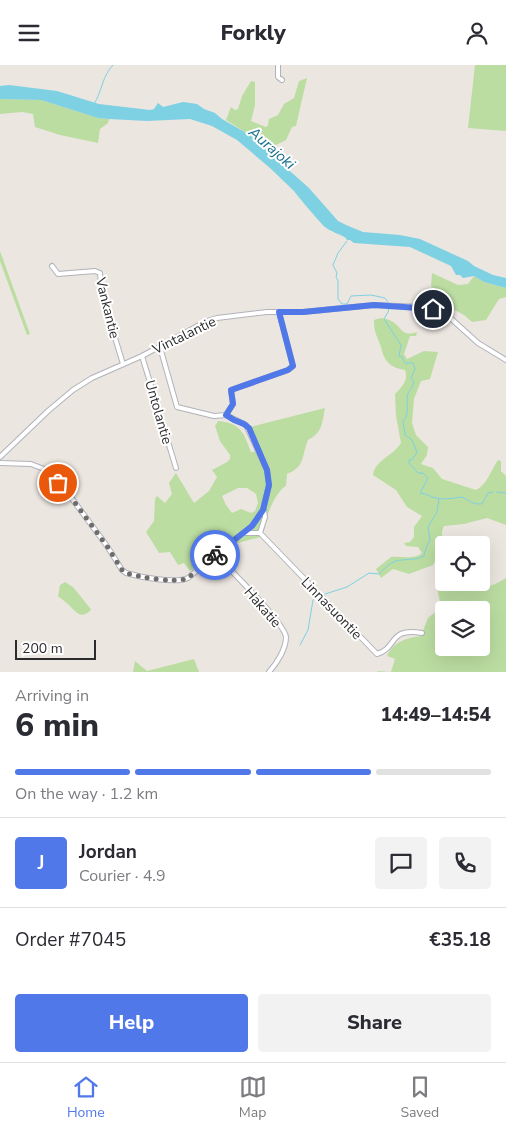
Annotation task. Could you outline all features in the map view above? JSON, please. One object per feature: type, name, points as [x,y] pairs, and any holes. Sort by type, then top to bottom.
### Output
[{"type":"street","points":[[278,65],[278,77],[282,80]]},
{"type":"street","name":"Vankantie","points":[[52,266],[58,274],[95,271],[100,273],[102,295],[123,365]]},
{"type":"street","name":"Vintalantie","points":[[0,457],[60,399],[92,378],[142,356],[207,321],[217,318],[258,313],[303,312],[374,305],[433,309],[447,315],[478,343],[506,360]]},
{"type":"street","points":[[226,415],[233,404],[231,390],[288,370],[293,366],[279,312]]},
{"type":"street","points":[[0,463],[31,464],[44,469],[70,496],[126,573],[161,579],[183,580],[188,578],[245,533],[259,517],[264,508],[269,485],[267,470],[248,427],[226,415],[214,416],[177,407],[160,347]]},
{"type":"street","name":"Untolantie","points":[[142,356],[176,468]]},
{"type":"street","points":[[245,533],[260,533],[265,517],[264,508]]},
{"type":"street","name":"Linnasuontie","points":[[260,533],[375,653],[382,652],[402,632],[422,633]]},
{"type":"street","name":"Hakatie","points":[[215,555],[265,607],[285,633],[284,646],[276,664],[269,672]]},
{"type":"green space","points":[[475,65],[506,65],[506,131],[468,128]]},
{"type":"green space","points":[[307,78],[296,126],[292,127],[286,140],[266,150],[248,134],[226,120],[231,107],[235,110],[238,109],[242,96],[251,81],[255,82],[255,105],[251,121],[266,127],[269,119],[278,115],[284,104],[294,98],[299,81]]},
{"type":"green space","points":[[0,99],[41,100],[98,118],[109,119],[108,123],[100,129],[98,143],[60,135],[35,127],[33,114],[22,112],[0,114]]},
{"type":"green space","points":[[0,251],[30,334],[27,335],[0,261]]},
{"type":"green space","points":[[432,273],[458,285],[468,284],[474,276],[484,282],[506,288],[506,297],[499,299],[486,320],[472,322],[451,308],[445,293],[431,286]]},
{"type":"green space","points":[[387,319],[405,333],[417,332],[416,336],[410,336],[404,354],[407,359],[424,351],[438,352],[430,379],[421,381],[414,399],[412,423],[416,435],[428,447],[427,455],[421,464],[433,468],[442,479],[476,490],[486,481],[498,460],[501,461],[501,471],[506,476],[506,525],[487,518],[464,524],[444,526],[442,536],[435,536],[435,561],[433,565],[409,574],[393,569],[381,578],[376,569],[391,557],[411,557],[422,553],[418,547],[406,546],[404,543],[410,542],[414,537],[414,527],[422,516],[407,507],[396,490],[373,475],[377,466],[401,443],[396,416],[395,394],[404,383],[406,377],[405,370],[392,366],[384,356],[376,334],[374,320]]},
{"type":"green space","points":[[325,408],[322,423],[317,434],[308,440],[300,464],[287,474],[286,486],[279,492],[273,502],[266,518],[262,535],[224,547],[190,571],[184,563],[178,565],[170,552],[159,553],[146,532],[154,521],[155,499],[157,496],[165,503],[172,494],[169,483],[176,473],[194,503],[209,491],[217,477],[212,470],[230,459],[230,455],[220,441],[215,426],[218,421],[237,427],[244,434],[251,452],[260,451],[250,427]],"holes":[[[238,488],[247,488],[256,494],[258,503],[255,511],[251,513],[241,509],[232,513],[222,496]]]},
{"type":"green space","points":[[506,578],[506,672],[391,672],[395,659],[387,656],[390,651],[406,639],[421,636],[428,618],[435,612],[435,656],[490,656],[490,601],[440,601],[438,591],[490,591],[490,586]]},
{"type":"green space","points":[[65,582],[73,587],[91,610],[81,615],[58,596],[60,585]]},
{"type":"green space","points":[[194,659],[199,672],[133,672],[135,661],[147,671]]},
{"type":"water","points":[[9,85],[57,91],[99,104],[150,110],[154,109],[158,103],[163,107],[183,102],[197,104],[248,134],[309,188],[338,221],[363,232],[400,235],[420,239],[493,275],[506,278],[506,288],[484,282],[474,276],[463,278],[460,275],[456,275],[451,266],[410,247],[354,243],[347,240],[325,227],[294,191],[237,140],[212,126],[190,119],[147,121],[98,118],[41,100],[0,99],[0,86]]},
{"type":"waterway","points":[[94,104],[109,69],[113,65]]},
{"type":"waterway","points":[[347,241],[338,253],[333,265],[337,273],[338,299],[342,304],[347,304],[351,296],[371,295],[385,298],[388,302]]},
{"type":"waterway","points":[[389,308],[384,319],[401,345],[399,356],[402,357],[405,363],[413,363],[415,369],[411,378],[414,382],[407,396],[407,413],[403,421],[405,435],[412,440],[417,452],[412,460],[409,460],[409,463],[418,473],[423,473],[428,478],[420,493],[439,499],[462,497],[473,503],[482,504],[488,493],[493,492]]},
{"type":"waterway","points":[[497,492],[506,493]]},
{"type":"waterway","points":[[322,595],[347,587],[369,573],[379,574],[395,561],[416,559],[424,556],[430,540],[428,527],[437,512],[439,499]]},
{"type":"waterway","points":[[300,645],[308,630],[313,600],[318,596]]},
{"type":"way so far","points":[[58,483],[70,496],[126,573],[161,579],[183,580],[188,578],[215,555]]},
{"type":"route","points":[[215,555],[245,533],[263,510],[269,485],[269,475],[249,428],[226,415],[233,404],[231,390],[288,370],[293,366],[279,312],[303,312],[374,305],[433,309]]},
{"type":"water label","name":"Aurajoki","points":[[272,148]]}]
